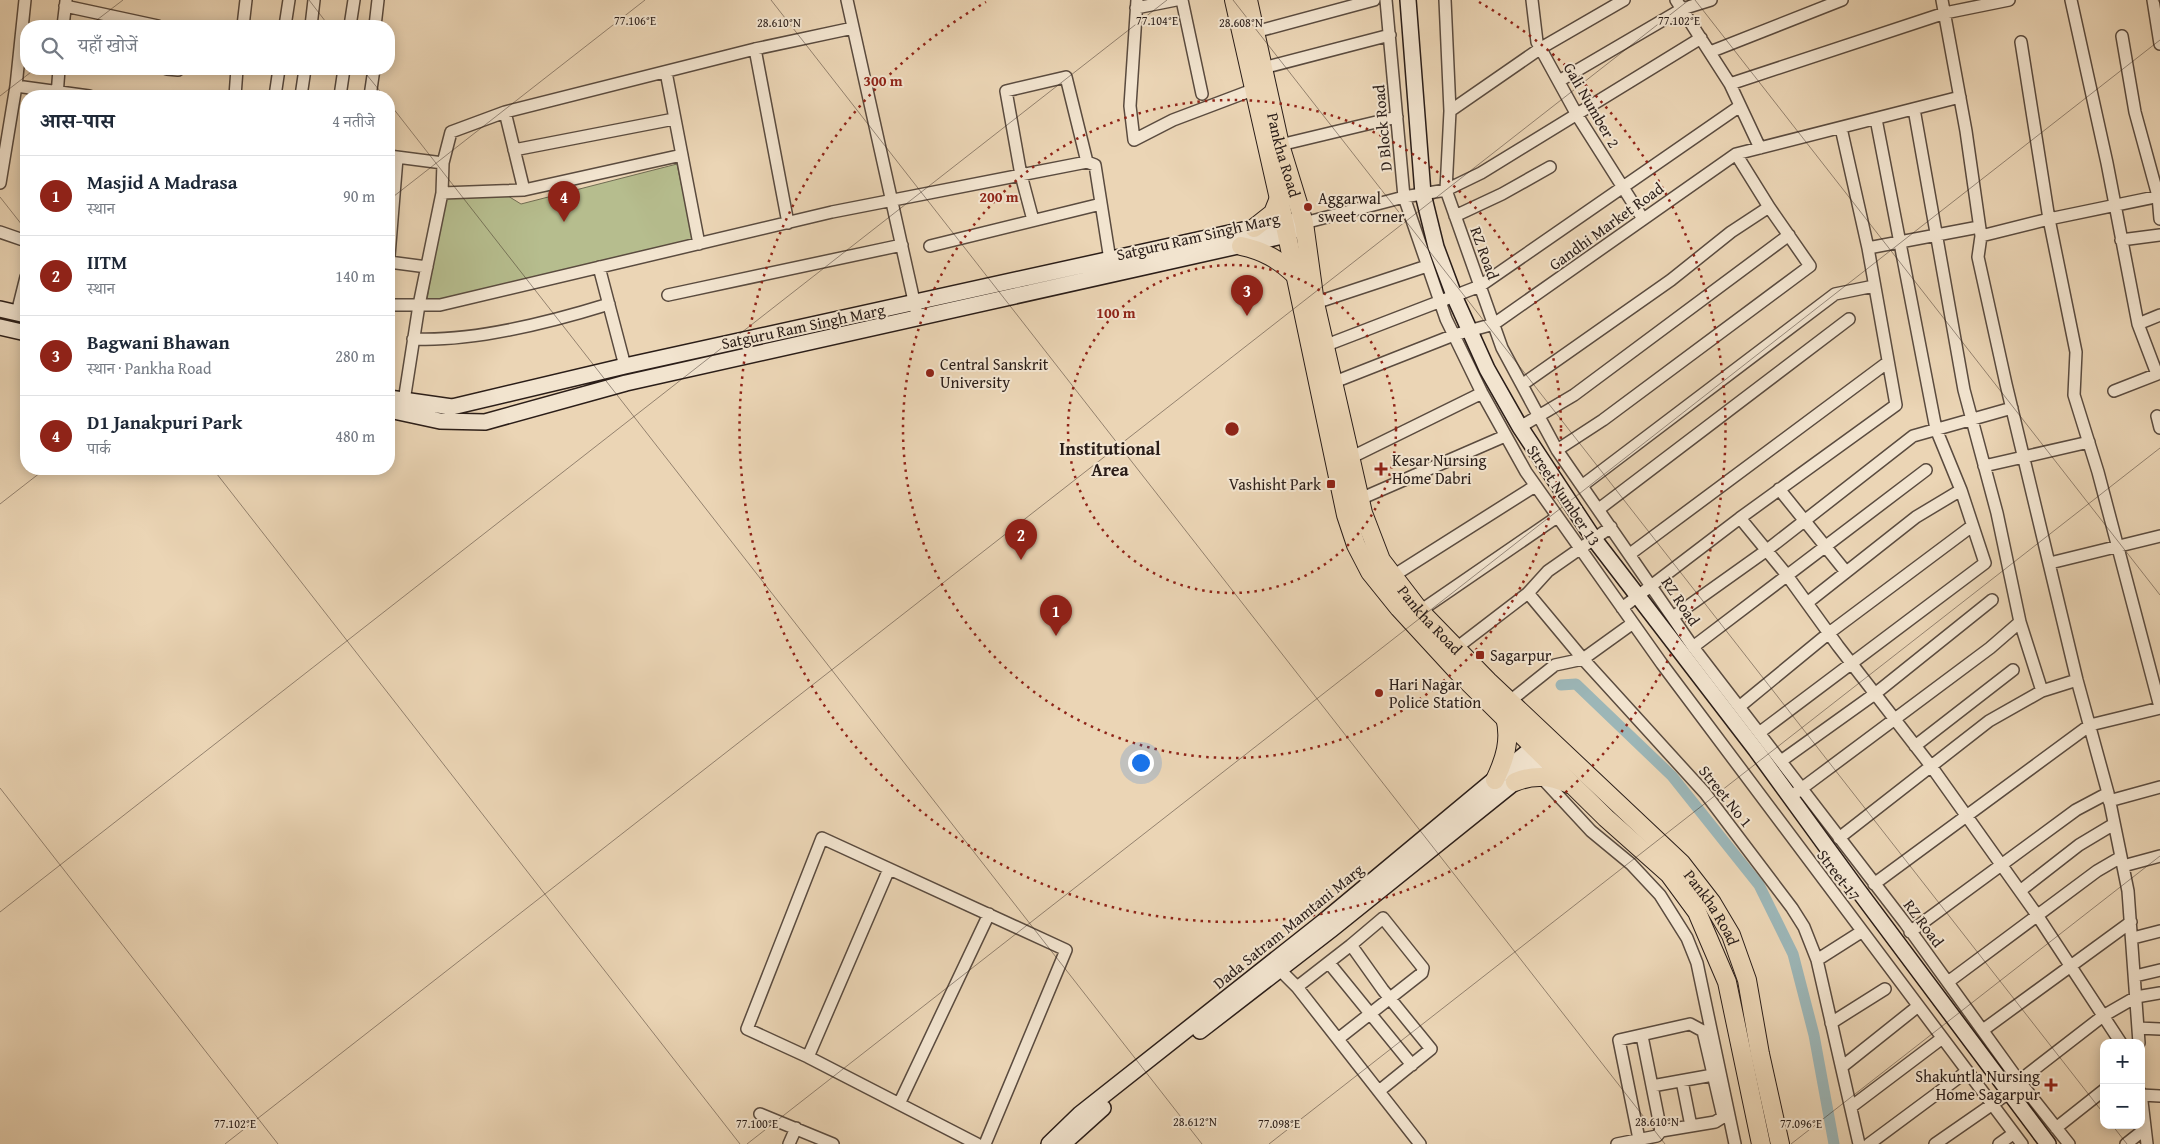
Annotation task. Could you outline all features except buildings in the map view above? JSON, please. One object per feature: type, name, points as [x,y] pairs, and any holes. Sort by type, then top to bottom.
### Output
[{"type":"main road","name":"Pankha Road","points":[[1234,0],[1286,228],[1346,515],[1356,545],[1370,572],[1399,608],[1458,671],[1507,709],[1552,740],[1681,863],[1712,902],[1731,935],[1748,980],[1760,1054],[1780,1144]]},
{"type":"main road","name":"Pankha Road","points":[[1248,0],[1280,145],[1304,223],[1315,303],[1324,346],[1371,538],[1381,560],[1420,611],[1507,709],[1539,752],[1606,818],[1669,874],[1697,912],[1727,982],[1762,1144]]},
{"type":"main road","points":[[1254,228],[1273,214],[1279,198]]},
{"type":"main road","points":[[1241,246],[1258,250],[1278,259],[1295,275]]},
{"type":"main road","points":[[1495,780],[1507,747],[1507,709]]},
{"type":"main road","points":[[1515,782],[1528,777],[1540,776],[1553,778],[1572,785]]},
{"type":"street","points":[[22,20],[24,0]]},
{"type":"street","points":[[244,20],[246,0]]},
{"type":"street","points":[[286,20],[289,0]]},
{"type":"street","points":[[312,20],[314,0]]},
{"type":"street","points":[[351,20],[354,0]]},
{"type":"street","points":[[376,20],[378,0]]},
{"type":"street","points":[[847,0],[918,319]]},
{"type":"street","points":[[1176,0],[1136,4],[1130,106],[1134,140],[1173,120],[1255,89]]},
{"type":"street","points":[[1182,0],[1202,94]]},
{"type":"street","points":[[1255,32],[1374,0]]},
{"type":"street","name":"D Block Road","points":[[1386,0],[1404,197],[1439,302],[1461,334]]},
{"type":"street","points":[[1408,0],[1423,194],[1436,247],[1455,298],[1461,334],[1594,539],[1796,793],[2014,1086],[2048,1144]]},
{"type":"street","name":"RZ Road","points":[[1445,0],[1450,111],[1446,190],[1502,348],[1557,450],[1583,485],[1693,647],[1781,761],[1796,793],[1840,838],[1948,982],[1983,1030],[2014,1086],[2056,1128],[2069,1144]]},
{"type":"street","name":"Gali Number 2","points":[[1532,0],[1535,32],[1541,48],[1577,115],[1643,219]]},
{"type":"street","points":[[1450,111],[1541,48],[1624,0]]},
{"type":"street","points":[[1559,81],[1679,5],[1711,0]]},
{"type":"street","points":[[1710,52],[1842,0]]},
{"type":"street","points":[[1942,0],[1960,97],[1980,232],[1978,256],[2077,680],[2109,797],[2122,862],[2133,938],[2139,1039]]},
{"type":"street","points":[[1730,84],[1945,13],[2009,0]]},
{"type":"street","points":[[2071,0],[2115,205],[2138,324],[2158,374],[2114,391]]},
{"type":"street","points":[[2153,0],[2160,44]]},
{"type":"street","points":[[64,20],[65,3],[134,20]]},
{"type":"street","points":[[1679,5],[1730,84],[1760,148]]},
{"type":"street","points":[[396,399],[413,339],[442,192],[443,163],[451,132],[505,112],[755,49],[853,28]]},
{"type":"street","points":[[1263,68],[1390,35]]},
{"type":"street","points":[[2122,36],[2135,112],[2154,162],[2160,219]]},
{"type":"street","points":[[1304,223],[1404,197],[1446,190],[1481,173],[1701,38]]},
{"type":"street","points":[[1874,884],[2090,725],[2160,708],[2089,442],[2074,396],[2076,352],[2050,219],[2020,42]]},
{"type":"street","points":[[0,183],[16,86],[20,43]]},
{"type":"street","points":[[755,49],[788,223]]},
{"type":"street","points":[[666,72],[699,244]]},
{"type":"street","points":[[58,90],[59,75]]},
{"type":"street","points":[[235,90],[236,75]]},
{"type":"street","points":[[276,90],[279,75]]},
{"type":"street","points":[[302,90],[304,75]]},
{"type":"street","points":[[341,90],[343,75]]},
{"type":"street","points":[[371,90],[373,75]]},
{"type":"street","points":[[1033,220],[1021,175],[1006,91],[1066,77],[1087,162]]},
{"type":"street","points":[[16,86],[40,90]]},
{"type":"street","points":[[1557,450],[1603,420],[1810,266],[1769,207],[1736,154],[1960,97]]},
{"type":"street","points":[[1324,346],[1439,302],[1455,298],[1480,286],[1740,106]]},
{"type":"street","points":[[1914,109],[1964,390],[1984,466],[2020,622],[2042,691]]},
{"type":"street","points":[[505,112],[524,190]]},
{"type":"street","points":[[1280,145],[1397,117]]},
{"type":"street","points":[[514,150],[674,119]]},
{"type":"street","points":[[1759,733],[1985,563],[1960,490],[1936,429],[1876,119]]},
{"type":"street","points":[[1622,608],[1779,489],[1896,405],[1868,248],[1841,128]]},
{"type":"street","name":"Gandhi Market Road","points":[[1332,383],[1461,334],[1494,324],[1736,154]]},
{"type":"street","points":[[442,192],[524,190],[682,155]]},
{"type":"street","points":[[395,157],[443,163]]},
{"type":"street","points":[[395,305],[440,305],[788,223],[893,200],[1087,162],[1095,165],[1110,260]]},
{"type":"street","points":[[1455,216],[1502,194],[1550,167]]},
{"type":"street","points":[[1868,248],[1900,244],[1937,234],[1980,232],[2159,196]]},
{"type":"street","points":[[930,246],[1101,204]]},
{"type":"street","points":[[1523,384],[1671,280],[1731,232],[1769,207]]},
{"type":"street","name":"Satguru Ram Singh Marg","points":[[395,411],[440,421],[485,422],[626,383],[1241,246],[1304,223]]},
{"type":"street","name":"Satguru Ram Singh Marg","points":[[396,399],[452,407],[625,366],[1254,228],[1286,228]]},
{"type":"street","points":[[0,232],[20,239]]},
{"type":"street","points":[[1520,427],[1540,418],[1574,395],[1789,235]]},
{"type":"street","points":[[2121,240],[2160,235]]},
{"type":"street","points":[[668,295],[902,245]]},
{"type":"street","points":[[395,263],[426,267]]},
{"type":"street","points":[[1315,303],[1428,266]]},
{"type":"street","points":[[599,267],[625,366]]},
{"type":"street","points":[[1583,485],[1835,294],[1874,286]]},
{"type":"street","points":[[413,339],[443,340],[557,320],[609,304]]},
{"type":"street","points":[[0,309],[20,314]]},
{"type":"street","points":[[2138,324],[2160,315]]},
{"type":"street","points":[[1599,509],[1849,319]]},
{"type":"street","points":[[0,327],[20,332]]},
{"type":"street","name":"Street Number 13","points":[[1461,334],[1482,393],[1535,486],[1662,664]]},
{"type":"street","points":[[1630,554],[1888,362]]},
{"type":"street","points":[[1350,458],[1482,393]]},
{"type":"street","points":[[1673,618],[1804,522],[1913,436],[2012,408]]},
{"type":"street","points":[[2157,416],[2160,428]]},
{"type":"street","points":[[1360,498],[1505,436]]},
{"type":"street","points":[[1984,466],[2089,442]]},
{"type":"street","points":[[1693,647],[1786,574],[1926,470]]},
{"type":"street","points":[[1393,576],[1535,486]]},
{"type":"street","points":[[1779,489],[1823,547],[1846,572]]},
{"type":"street","points":[[1806,602],[1916,518],[1960,490]]},
{"type":"street","points":[[1420,611],[1557,517]]},
{"type":"street","points":[[1740,518],[1786,574],[1851,664],[1876,693],[1931,766],[2020,891],[2118,1039]]},
{"type":"street","points":[[1739,707],[1829,633],[1972,526]]},
{"type":"street","points":[[1455,649],[1528,593],[1548,571],[1611,527]]},
{"type":"street","points":[[2050,562],[2160,536]]},
{"type":"street","name":"Street No 1","points":[[1528,593],[1584,659],[1705,793],[1792,908],[1804,927],[1818,960],[1859,1144]]},
{"type":"street","points":[[1781,761],[1876,693],[1992,600]]},
{"type":"street","points":[[1796,793],[1990,648],[2020,622]]},
{"type":"street","points":[[1507,709],[1555,665],[1584,659],[1633,623]]},
{"type":"street","name":"Street 17","points":[[1662,664],[1917,1007],[2022,1144]]},
{"type":"street","points":[[1915,746],[2013,670]]},
{"type":"street","points":[[1840,838],[1989,721],[2042,691],[2077,680]]},
{"type":"street","name":"Dada Satram Mamtani Marg","points":[[1063,1144],[1140,1077],[1280,970],[1515,782],[1539,752],[1552,740]]},
{"type":"street","name":"Dada Satram Mamtani Marg","points":[[1050,1144],[1080,1114],[1323,922],[1495,780],[1539,752]]},
{"type":"street","points":[[1540,776],[1591,831],[1631,864],[1660,895],[1687,938],[1697,963],[1701,980],[1735,1144]]},
{"type":"street","points":[[1910,932],[2076,810],[2109,797],[2160,787]]},
{"type":"street","points":[[2020,891],[2079,845],[2114,824]]},
{"type":"street","points":[[977,1144],[808,1057],[747,1029],[822,838],[1066,950],[985,1144]]},
{"type":"street","points":[[1948,982],[2097,870],[2122,862],[2160,856]]},
{"type":"street","points":[[808,1057],[889,869]]},
{"type":"street","points":[[899,1104],[989,914]]},
{"type":"street","points":[[1297,988],[1383,918],[1420,963],[1423,968],[1422,973],[1338,1039]]},
{"type":"street","points":[[1983,1030],[2131,922]]},
{"type":"street","points":[[2133,938],[2160,931]]},
{"type":"street","points":[[1818,960],[1861,932]]},
{"type":"street","points":[[1351,945],[1431,1049],[1379,1091]]},
{"type":"street","points":[[1328,963],[1412,1065]]},
{"type":"street","points":[[1280,970],[1297,988],[1420,1144]]},
{"type":"street","points":[[2136,976],[2160,970]]},
{"type":"street","points":[[1831,1023],[1885,990]]},
{"type":"street","points":[[1935,1144],[1991,1105],[2103,1016],[2136,997],[2160,993]]},
{"type":"street","points":[[1843,1066],[1917,1007]]},
{"type":"street","points":[[1617,1144],[1639,1142],[1657,1136],[1661,1131],[1715,1122],[1723,1117],[1703,1031],[1695,1026],[1690,1024],[1619,1040],[1639,1142]]},
{"type":"street","points":[[2138,1028],[2160,1029]]},
{"type":"street","points":[[1642,1036],[1661,1131]]},
{"type":"street","points":[[1852,1107],[1941,1039]]},
{"type":"street","points":[[1870,1144],[1966,1072]]},
{"type":"street","points":[[1652,1086],[1713,1075]]},
{"type":"street","points":[[1682,1081],[1691,1126]]},
{"type":"street","points":[[2056,1128],[2100,1093]]},
{"type":"street","points":[[2145,1094],[2160,1096]]},
{"type":"street","points":[[760,1114],[833,1144]]},
{"type":"street","points":[[789,1144],[796,1128]]},
{"type":"street","points":[[2126,1144],[2145,1129]]},
{"type":"street","points":[[2145,1129],[2147,1144]]},
{"type":"street","points":[[1999,1144],[2013,1134]]},
{"type":"green space","points":[[677,164],[693,239],[440,300],[427,300],[443,197],[508,196],[521,204]]},
{"type":"waterway","points":[[1561,685],[1576,684],[1672,776],[1759,885],[1793,954],[1814,1035],[1834,1144]]},
{"type":"place","name":"Aggarwal sweet corner","points":[[1308,207]]},
{"type":"place","name":"D1 Janakpuri Park","points":[[564,222]]},
{"type":"place","name":"Bagwani Bhawan","points":[[1247,316]]},
{"type":"place","name":"Central Sanskrit University","points":[[930,373]]},
{"type":"place","name":"Kesar Nursing Home Dabri","points":[[1381,469]]},
{"type":"place","name":"Vashisht Park","points":[[1331,484]]},
{"type":"place","name":"IITM","points":[[1021,560]]},
{"type":"place","name":"Masjid A Madrasa","points":[[1056,636]]},
{"type":"place","name":"Sagarpur","points":[[1480,655]]},
{"type":"place","name":"Hari Nagar Police Station","points":[[1379,693]]},
{"type":"place","name":"Shakuntla Nursing Home Sagarpur","points":[[2051,1085]]},
{"type":"district","name":"Institutional Area","points":[[1110,458]]}]
